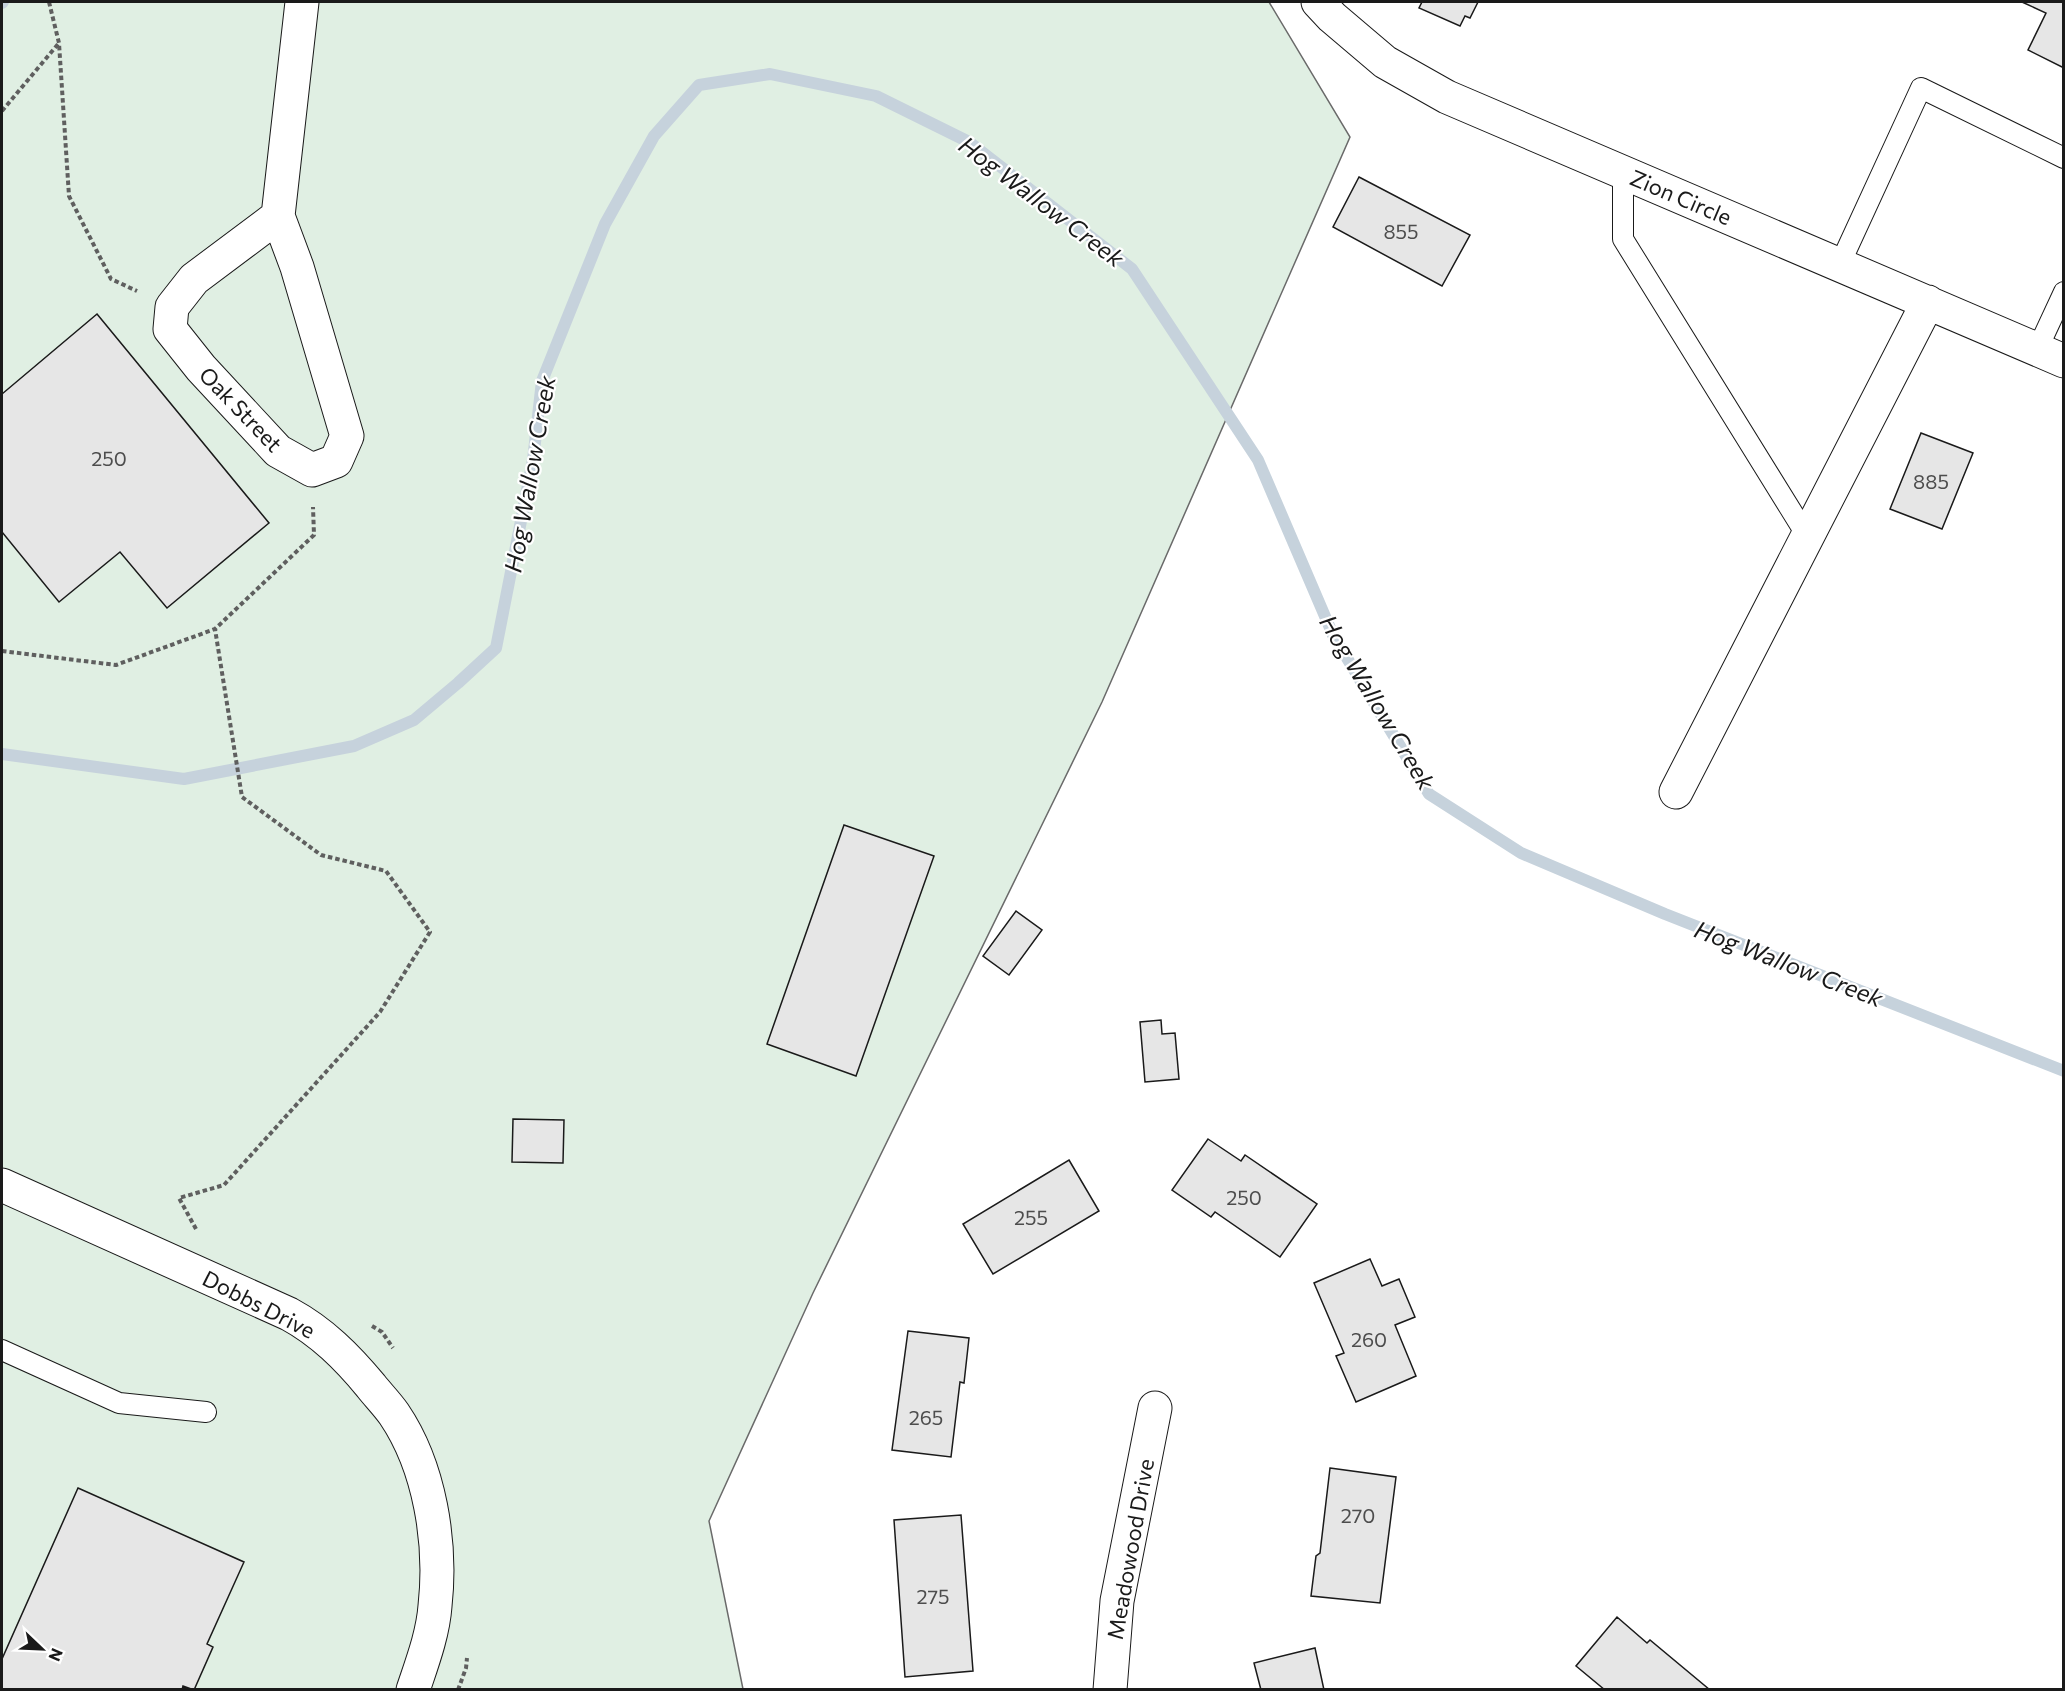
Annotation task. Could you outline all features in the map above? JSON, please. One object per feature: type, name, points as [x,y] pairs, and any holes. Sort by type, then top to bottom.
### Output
[{"type":"street","points":[[302,2],[278,216],[297,267],[347,436],[336,461],[312,470]]},
{"type":"street","name":"Zion Circle","points":[[1318,2],[1332,17],[1386,62],[1447,97],[2050,355]]},
{"type":"street","name":"Oak Street","points":[[278,216],[194,279],[172,307],[170,329],[201,368],[278,451],[312,470]]},
{"type":"street","points":[[1676,792],[1928,302]]},
{"type":"street","name":"Dobbs Drive","points":[[2,1185],[311,1326],[349,1360],[394,1414],[415,1454],[425,1486],[431,1507],[437,1552],[435,1608],[423,1662],[412,1689]]},
{"type":"street","name":"Meadowood Drive","points":[[1110,1689],[1117,1601],[1155,1408]]},
{"type":"lane","points":[[1840,264],[1921,88],[2064,158]]},
{"type":"lane","points":[[1623,172],[1623,239],[1807,536]]},
{"type":"lane","points":[[2050,355],[2064,292]]},
{"type":"lane","points":[[2,1350],[119,1403],[206,1412]]},
{"type":"path","points":[[49,2],[59,42],[69,196],[111,279]]},
{"type":"path","points":[[2,111],[59,42]]},
{"type":"path","points":[[2,651],[116,665],[215,629],[314,535],[312,470]]},
{"type":"path","points":[[199,1234],[179,1198],[224,1185],[380,1012],[430,932],[386,871],[321,855],[242,797],[215,629]]},
{"type":"green space","points":[[2,2],[1269,2],[1350,137],[1102,702],[813,1293],[709,1521],[743,1689],[2,1690]]},
{"type":"building","points":[[1422,2],[1478,2],[1470,18],[1465,16],[1460,26],[1419,8]]},
{"type":"building","points":[[2022,2],[2064,2],[2064,68],[2028,50],[2046,13]]},
{"type":"building","points":[[1359,177],[1470,235],[1442,286],[1333,227]]},
{"type":"building","points":[[97,314],[269,523],[167,608],[120,552],[59,602],[2,532],[2,394]]},
{"type":"building","points":[[1921,433],[1973,453],[1942,529],[1890,509]]},
{"type":"building","points":[[844,825],[934,856],[856,1076],[767,1044]]},
{"type":"building","points":[[1016,911],[1042,930],[1009,975],[983,956]]},
{"type":"building","points":[[1161,1020],[1162,1034],[1175,1033],[1179,1079],[1145,1082],[1140,1022]]},
{"type":"building","points":[[513,1119],[564,1120],[563,1163],[512,1162]]},
{"type":"building","points":[[1208,1139],[1241,1161],[1245,1155],[1317,1204],[1280,1257],[1215,1212],[1211,1217],[1172,1190]]},
{"type":"building","points":[[1069,1160],[1099,1211],[993,1274],[963,1224]]},
{"type":"building","points":[[1370,1259],[1382,1286],[1399,1279],[1415,1317],[1395,1325],[1416,1376],[1356,1402],[1336,1356],[1344,1353],[1314,1283]]},
{"type":"building","points":[[908,1331],[969,1338],[964,1383],[960,1382],[951,1457],[892,1450]]},
{"type":"building","points":[[1330,1468],[1396,1477],[1380,1603],[1311,1596],[1316,1556],[1320,1553]]},
{"type":"building","points":[[78,1488],[244,1562],[207,1644],[213,1647],[194,1690],[183,1686],[182,1690],[2,1690],[2,1659]]},
{"type":"building","points":[[961,1515],[973,1671],[905,1677],[894,1520]]},
{"type":"building","points":[[1617,1617],[1647,1643],[1650,1640],[1710,1690],[1605,1690],[1576,1666]]},
{"type":"building","points":[[1315,1648],[1324,1690],[1261,1690],[1254,1663]]},
{"type":"waterway","name":"Hog Wallow Creek","points":[[2,754],[184,779],[354,746],[414,720],[458,683],[496,648],[533,460],[542,381],[605,224],[654,136],[699,85],[770,74],[876,96],[969,142],[1132,269],[1258,460],[1333,635],[1429,794],[1521,853],[1665,914],[2064,1071]]}]
